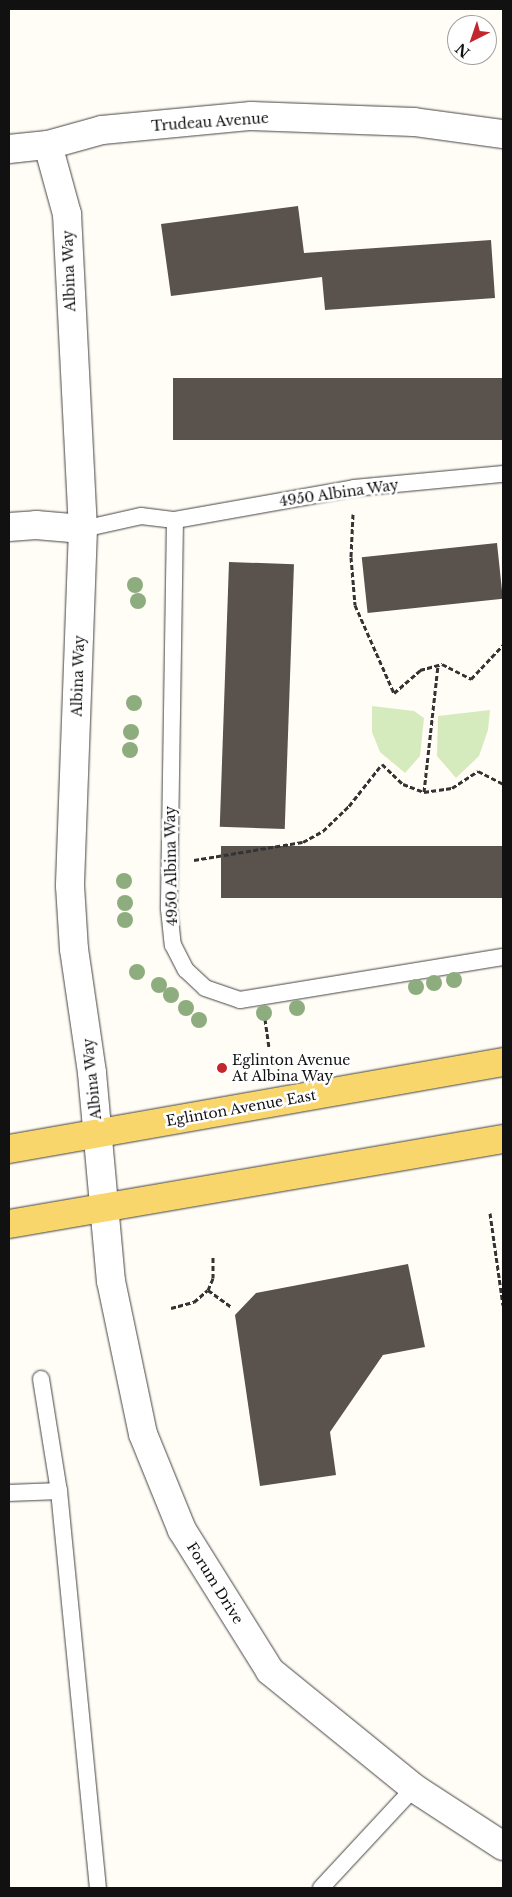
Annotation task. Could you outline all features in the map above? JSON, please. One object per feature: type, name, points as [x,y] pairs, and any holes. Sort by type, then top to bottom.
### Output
[{"type":"main road","name":"Eglinton Avenue East","points":[[9,1149],[503,1062]]},
{"type":"main road","points":[[9,1224],[503,1139]]},
{"type":"street","name":"Trudeau Avenue","points":[[9,149],[48,146],[102,130],[251,116],[414,122],[503,134]]},
{"type":"street","name":"Albina Way","points":[[48,146],[67,214],[83,529],[70,886],[74,949],[97,1133],[104,1207]]},
{"type":"street","points":[[9,527],[36,525],[83,529]]},
{"type":"street","name":"Forum Drive","points":[[104,1207],[111,1281],[135,1402],[153,1465],[182,1530],[270,1671],[414,1788],[503,1846]]},
{"type":"lane","name":"4950 Albina Way","points":[[83,529],[140,516],[175,520],[354,488],[503,474]]},
{"type":"lane","name":"4950 Albina Way","points":[[175,520],[170,909],[173,945],[186,970],[205,988],[240,1000],[503,957]]},
{"type":"lane","points":[[42,1379],[59,1491],[98,1888]]},
{"type":"lane","points":[[9,1493],[59,1491]]},
{"type":"lane","points":[[321,1888],[414,1788]]},
{"type":"path","points":[[354,488],[351,557],[355,605],[380,668],[394,693],[420,670],[438,665],[471,679],[503,645]]},
{"type":"path","points":[[424,792],[438,665]]},
{"type":"path","points":[[191,860],[303,842],[324,831],[348,806],[382,764],[403,784],[424,792],[452,788],[478,771],[503,784]]},
{"type":"path","points":[[490,1213],[503,1305]]},
{"type":"path","points":[[171,1308],[194,1302],[208,1290],[213,1278],[213,1257]]},
{"type":"path","points":[[208,1290],[231,1307]]},
{"type":"green space","points":[[372,706],[414,711],[424,718],[420,756],[405,773],[380,752],[372,732]]},
{"type":"green space","points":[[490,710],[488,730],[479,756],[456,778],[437,756],[438,716]]},
{"type":"building","points":[[298,206],[304,253],[491,240],[495,298],[325,310],[322,277],[171,296],[161,224]]},
{"type":"building","points":[[173,378],[503,378],[503,440],[173,440]]},
{"type":"building","points":[[497,543],[503,599],[368,613],[362,557]]},
{"type":"building","points":[[229,562],[294,564],[285,829],[220,827]]},
{"type":"building","points":[[221,846],[503,846],[503,898],[221,898]]},
{"type":"building","points":[[408,1264],[425,1347],[383,1355],[330,1432],[336,1475],[260,1486],[235,1315],[256,1293]]},
{"type":"place","name":"Eglinton Avenue At Albina Way","points":[[222,1068]]}]
